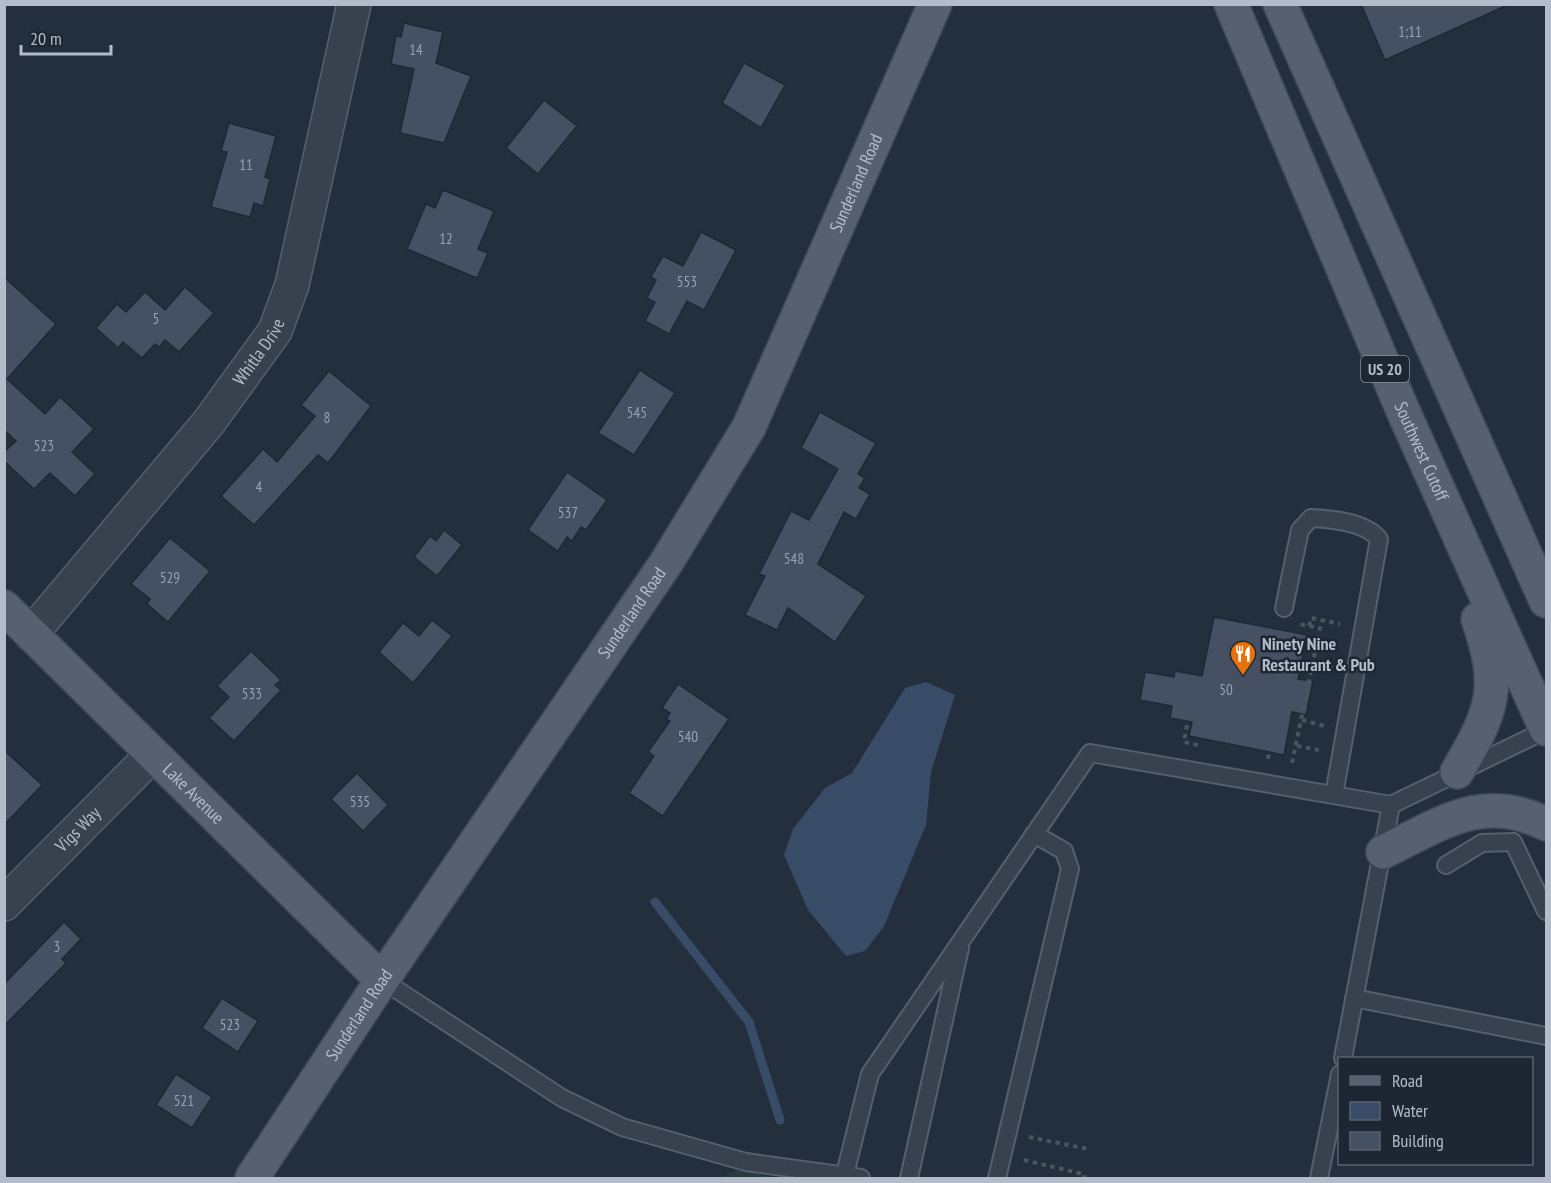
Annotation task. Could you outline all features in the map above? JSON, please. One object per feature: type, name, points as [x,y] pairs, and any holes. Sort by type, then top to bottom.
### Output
[{"type":"main road","name":"Sunderland Road","points":[[252,1179],[382,980],[666,563],[743,438],[935,4]]},
{"type":"main road","name":"Southwest Cutoff","points":[[1232,4],[1422,455],[1546,730]]},
{"type":"main road","name":"US 20","points":[[1280,4],[1546,601]]},
{"type":"main road","points":[[1422,455],[1489,651],[1492,696],[1484,725],[1457,772]]},
{"type":"main road","name":"Lake Avenue","points":[[4,608],[382,980]]},
{"type":"main road","points":[[1383,852],[1473,811],[1504,810],[1546,824]]},
{"type":"street","name":"Whitla Drive","points":[[31,634],[209,422],[275,331],[292,285],[354,4]]},
{"type":"street","name":"Vigs Way","points":[[4,904],[152,755]]},
{"type":"lane","points":[[1287,615],[1300,530],[1311,518],[1327,519],[1372,530],[1379,539],[1334,795]]},
{"type":"lane","points":[[382,980],[562,1098],[622,1127],[746,1162],[850,1177],[870,1074],[1090,753],[1391,805],[1546,730]]},
{"type":"lane","points":[[1342,1057],[1391,805]]},
{"type":"lane","points":[[997,1179],[1070,868],[1064,851],[1034,834]]},
{"type":"lane","points":[[1446,865],[1482,843],[1514,842],[1546,911]]},
{"type":"lane","points":[[909,1179],[962,939]]},
{"type":"lane","points":[[1354,998],[1416,1008],[1546,1036]]},
{"type":"lane","points":[[1319,1179],[1338,1084]]},
{"type":"path","points":[[1285,762],[1293,764],[1320,628],[1309,626],[1287,615]]},
{"type":"path","points":[[1309,626],[1311,618],[1363,628]]},
{"type":"path","points":[[1187,725],[1184,742],[1205,746]]},
{"type":"path","points":[[1268,759],[1269,752]]},
{"type":"path","points":[[1258,757],[1276,760]]},
{"type":"path","points":[[1008,1133],[1088,1149]]},
{"type":"path","points":[[1003,1155],[1091,1179]]},
{"type":"green space","points":[[740,1167],[771,1178],[723,1178]]},
{"type":"water","points":[[926,682],[955,695],[931,772],[926,825],[884,926],[865,951],[846,956],[808,910],[784,855],[793,829],[825,788],[852,773],[905,688]]},
{"type":"building","points":[[1361,4],[1510,4],[1385,60]]},
{"type":"building","points":[[404,23],[443,32],[436,63],[471,76],[444,143],[400,133],[414,69],[391,64],[396,36],[401,37]]},
{"type":"building","points":[[744,63],[785,85],[761,128],[722,103]]},
{"type":"building","points":[[544,100],[577,126],[538,174],[506,148]]},
{"type":"building","points":[[229,123],[276,136],[265,177],[270,179],[263,206],[254,203],[250,217],[211,207],[227,152],[221,151]]},
{"type":"building","points":[[443,190],[494,211],[478,249],[488,253],[477,278],[407,249],[426,204],[435,208]]},
{"type":"building","points":[[701,232],[736,250],[704,310],[687,301],[669,334],[645,321],[655,302],[647,298],[656,280],[651,277],[663,256],[683,266]]},
{"type":"building","points":[[4,277],[56,324],[7,379],[45,414],[60,397],[94,429],[72,452],[95,474],[75,496],[50,473],[34,489],[4,461],[4,452],[16,441],[4,430]]},
{"type":"building","points":[[185,287],[214,313],[179,352],[165,340],[159,347],[155,344],[142,358],[123,342],[118,348],[96,328],[117,304],[126,312],[145,292],[165,310]]},
{"type":"building","points":[[640,370],[675,393],[634,455],[598,433]]},
{"type":"building","points":[[329,371],[371,406],[328,463],[318,455],[254,525],[221,496],[263,449],[277,462],[315,416],[301,405]]},
{"type":"building","points":[[820,412],[876,443],[858,474],[865,478],[859,488],[870,494],[856,519],[844,512],[818,564],[866,596],[835,642],[788,608],[777,630],[745,615],[765,576],[759,574],[791,511],[809,520],[838,469],[801,448]]},
{"type":"building","points":[[567,472],[607,500],[586,530],[581,527],[572,541],[567,537],[558,551],[528,530]]},
{"type":"building","points":[[444,530],[462,545],[437,576],[414,557],[430,536],[436,541]]},
{"type":"building","points":[[170,538],[210,571],[168,622],[147,604],[150,599],[131,584]]},
{"type":"building","points":[[1214,617],[1307,635],[1298,679],[1313,681],[1306,715],[1292,712],[1284,755],[1189,736],[1192,722],[1170,718],[1172,706],[1140,700],[1145,672],[1174,677],[1175,671],[1202,676]]},
{"type":"building","points":[[432,620],[452,636],[413,683],[379,652],[403,623],[419,636]]},
{"type":"building","points":[[251,651],[281,680],[275,685],[281,690],[234,741],[209,718],[229,697],[217,686]]},
{"type":"building","points":[[678,684],[729,719],[663,816],[629,793],[654,756],[648,752],[670,721],[666,719],[670,713],[662,708]]},
{"type":"building","points":[[4,750],[42,785],[4,825]]},
{"type":"building","points":[[357,773],[388,805],[363,831],[331,799]]},
{"type":"building","points":[[64,922],[81,939],[62,959],[66,963],[4,1026],[4,984]]},
{"type":"building","points":[[222,998],[258,1021],[238,1052],[202,1028]]},
{"type":"building","points":[[176,1074],[212,1097],[192,1128],[156,1105]]},
{"type":"waterway","points":[[655,902],[749,1022],[780,1120]]},
{"type":"place","name":"Ninety Nine Restaurant & Pub","points":[[1243,677]]}]
